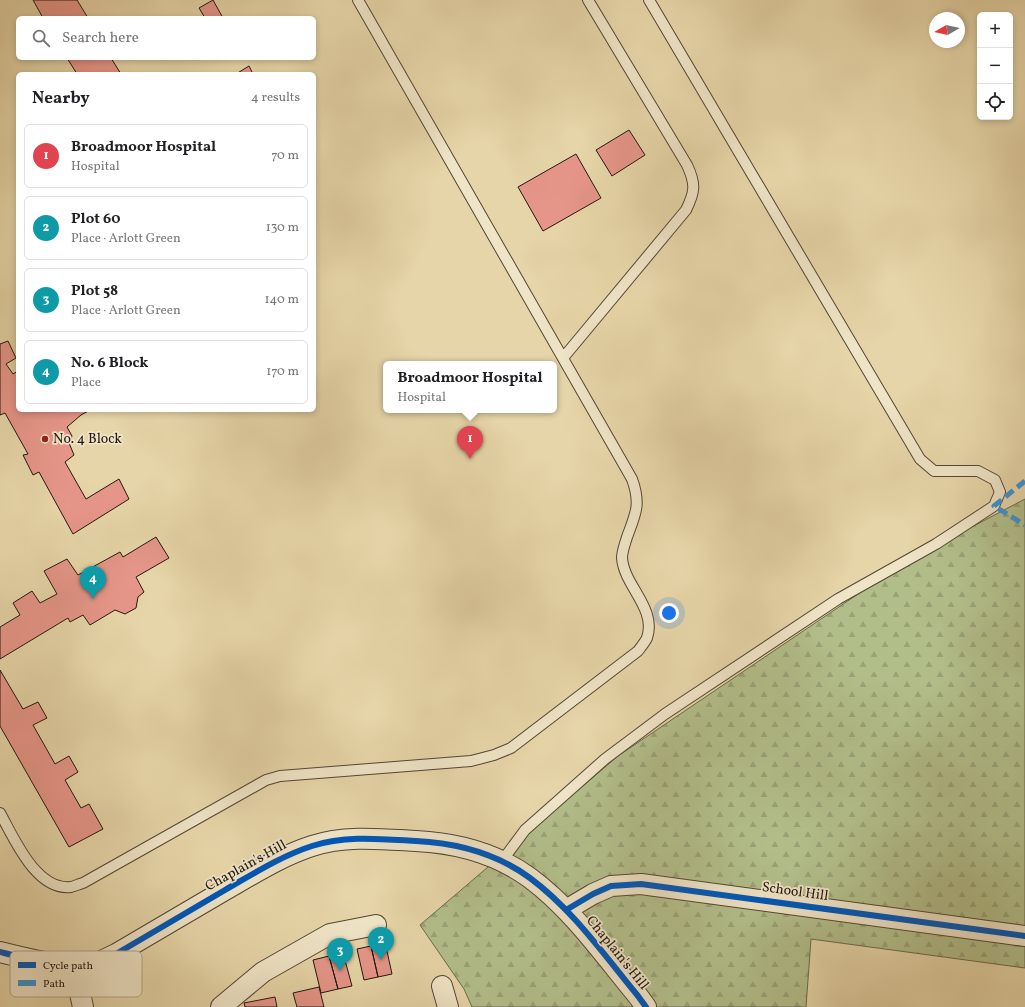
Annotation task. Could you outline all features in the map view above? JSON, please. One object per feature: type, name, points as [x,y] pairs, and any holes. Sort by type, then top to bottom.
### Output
[{"type":"street","name":"Chaplain's Hill","points":[[121,951],[276,860],[313,845],[375,838],[437,842],[484,853],[502,861],[530,878],[566,910],[646,1007]]},
{"type":"street","name":"School Hill","points":[[566,910],[593,894],[611,886],[641,884],[1025,936]]},
{"type":"street","points":[[221,1007],[264,972],[330,934],[376,925]]},
{"type":"street","name":"Chaplain's Hill","points":[[0,952],[10,955]]},
{"type":"street","points":[[442,986],[448,1007]]},
{"type":"street","points":[[81,997],[83,1007]]},
{"type":"lane","points":[[0,813],[31,866],[41,877],[56,885],[70,887],[83,883],[266,780],[280,776],[471,761],[494,755],[511,748],[638,651],[646,639],[649,624],[646,611],[624,566],[622,557],[624,545],[636,512],[638,500],[632,478],[358,0]]},
{"type":"lane","points":[[563,358],[686,210],[691,200],[694,187],[693,178],[687,165],[588,0]]},
{"type":"lane","points":[[502,861],[525,830],[605,759],[665,714],[838,599],[936,544],[994,506],[1000,492],[994,480],[978,471],[934,471],[920,459],[649,0]]},
{"type":"green space","points":[[1025,499],[1025,968],[811,939],[806,1007],[472,1007],[464,989],[420,925],[618,756],[907,561]]},
{"type":"building","points":[[33,0],[77,0],[87,16],[42,16]]},
{"type":"building","points":[[213,0],[222,16],[204,16],[199,8]]},
{"type":"building","points":[[68,60],[112,60],[120,72],[76,72]]},
{"type":"building","points":[[249,66],[252,72],[239,72]]},
{"type":"building","points":[[629,130],[645,155],[612,176],[596,150]]},
{"type":"building","points":[[576,154],[601,198],[543,231],[518,187]]},
{"type":"building","name":"No. 4 Block","points":[[8,341],[16,358],[6,364],[13,374],[16,372],[16,412],[86,412],[67,427],[72,436],[69,443],[74,455],[65,462],[86,499],[119,479],[129,499],[73,534],[39,472],[33,475],[23,455],[28,454],[5,413],[0,415],[0,344]]},
{"type":"building","points":[[156,537],[169,558],[136,577],[144,592],[138,597],[136,608],[125,614],[115,610],[90,625],[83,615],[70,622],[68,618],[0,659],[0,627],[20,615],[13,603],[32,591],[40,603],[57,594],[44,571],[67,559],[78,575],[120,552],[123,557]]},
{"type":"building","points":[[0,670],[23,709],[38,702],[47,718],[33,725],[55,764],[69,756],[78,772],[65,780],[81,808],[89,804],[103,829],[69,847],[0,726]]},
{"type":"building","points":[[385,942],[392,974],[378,977],[371,946]]},
{"type":"building","points":[[371,946],[378,977],[364,980],[357,949]]},
{"type":"building","points":[[343,953],[352,986],[338,989],[329,956]]},
{"type":"building","points":[[329,956],[338,989],[321,993],[313,960]]},
{"type":"building","points":[[319,987],[324,1007],[297,1007],[293,993]]},
{"type":"building","points":[[275,997],[277,1007],[245,1007],[244,1003]]},
{"type":"marked path","points":[[1025,481],[994,506],[1025,525]]},
{"type":"cycle path","points":[[121,951],[278,860],[312,846],[337,840],[350,839],[431,842],[461,847],[490,856],[517,869],[530,878],[560,904],[574,919],[646,1007]]},
{"type":"cycle path","points":[[566,910],[593,894],[611,886],[641,884],[1025,936]]},
{"type":"cycle path","points":[[0,952],[10,954]]},
{"type":"place","name":"No. 4 Block","points":[[45,439]]},
{"type":"place","name":"Broadmoor Hospital","points":[[470,459]]},
{"type":"place","name":"No. 6 Block","points":[[93,599]]},
{"type":"place","name":"Plot 60","points":[[381,960]]},
{"type":"place","name":"Plot 58","points":[[340,971]]}]
